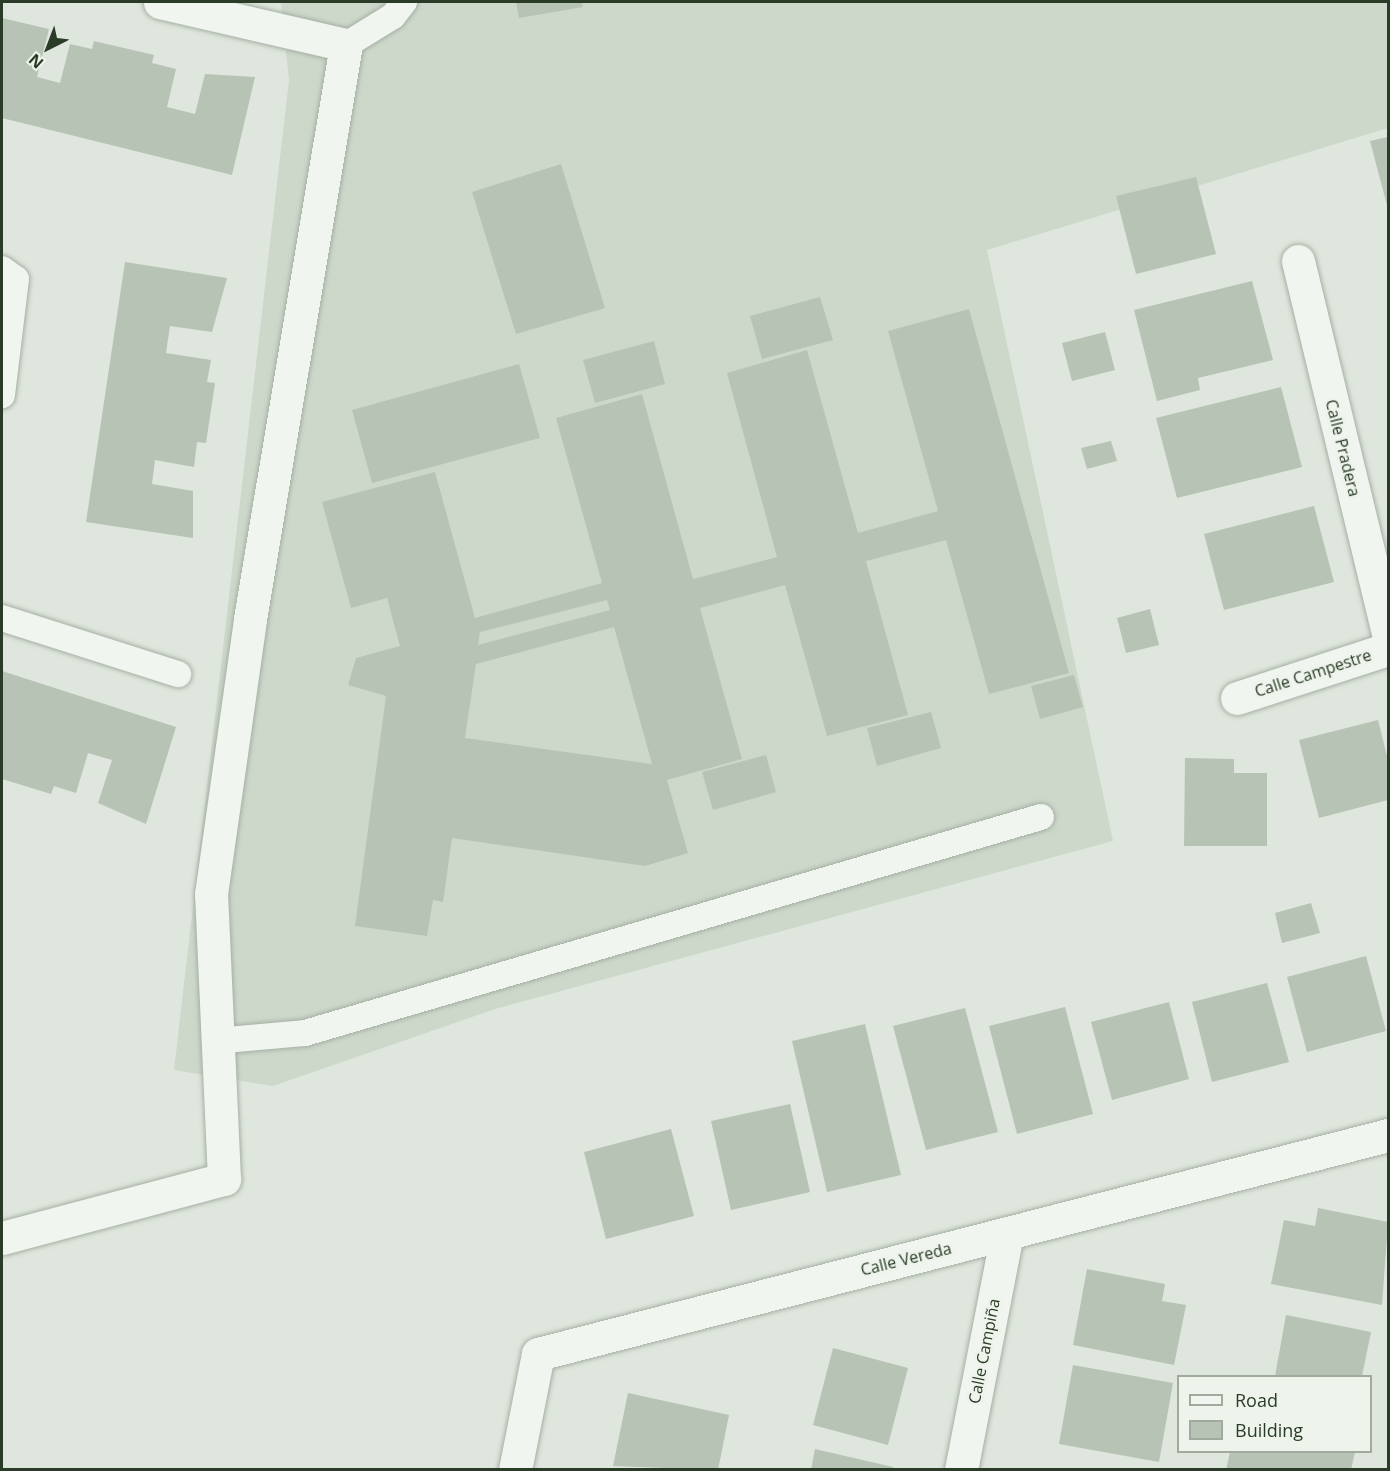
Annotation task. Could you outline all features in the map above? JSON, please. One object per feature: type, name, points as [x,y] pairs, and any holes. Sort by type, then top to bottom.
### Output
[{"type":"street","points":[[2,1238],[224,1179],[211,894],[250,619],[346,45],[160,2]]},
{"type":"street","name":"Calle Pradera","points":[[1298,261],[1389,634]]},
{"type":"street","name":"Calle Campestre","points":[[1237,698],[1389,649]]},
{"type":"street","name":"Calle Vereda","points":[[515,1470],[538,1354],[1389,1135]]},
{"type":"street","name":"Calle Campiña","points":[[961,1470],[1007,1233]]},
{"type":"lane","points":[[346,45],[393,16],[404,2]]},
{"type":"lane","points":[[2,269],[16,279],[2,395]]},
{"type":"lane","points":[[2,618],[178,674]]},
{"type":"lane","points":[[216,1041],[305,1033],[1041,817]]},
{"type":"shaded area","points":[[281,2],[1388,2],[1388,128],[987,250],[1113,841],[495,1009],[273,1086],[174,1070],[289,80]]},
{"type":"building","points":[[516,2],[582,2],[583,7],[519,18]]},
{"type":"building","points":[[2,18],[49,29],[37,77],[60,83],[70,44],[92,49],[94,41],[154,55],[152,63],[176,69],[167,107],[195,114],[205,74],[255,77],[232,175],[2,118]]},
{"type":"building","points":[[1388,137],[1388,209],[1370,141]]},
{"type":"building","points":[[561,164],[605,308],[516,334],[472,192]]},
{"type":"building","points":[[1196,177],[1216,254],[1136,274],[1116,196]]},
{"type":"building","points":[[125,262],[227,278],[212,332],[170,326],[166,353],[211,360],[207,382],[215,383],[206,443],[197,442],[194,467],[155,460],[152,484],[193,491],[193,538],[86,522]]},
{"type":"building","points":[[1252,281],[1273,360],[1198,378],[1200,390],[1157,401],[1134,310]]},
{"type":"building","points":[[820,297],[833,340],[762,359],[750,316]]},
{"type":"building","points":[[969,309],[1069,673],[989,694],[946,540],[866,561],[908,715],[827,736],[785,585],[700,608],[742,759],[667,780],[688,853],[645,866],[452,838],[443,902],[433,900],[427,936],[355,926],[386,696],[348,685],[356,658],[400,646],[387,598],[351,608],[322,502],[435,472],[475,618],[602,583],[556,418],[642,394],[693,579],[777,557],[727,373],[807,350],[858,533],[938,511],[888,331]],"holes":[[[607,600],[610,610],[478,645],[480,632]],[[614,627],[652,764],[465,738],[476,664]]]},
{"type":"building","points":[[1105,332],[1115,370],[1072,381],[1062,343]]},
{"type":"building","points":[[654,341],[665,384],[595,403],[583,360]]},
{"type":"building","points":[[519,364],[540,438],[372,483],[352,410]]},
{"type":"building","points":[[1281,387],[1302,467],[1177,498],[1156,418]]},
{"type":"building","points":[[1111,441],[1117,461],[1087,469],[1081,448]]},
{"type":"building","points":[[1314,506],[1334,582],[1224,610],[1204,534]]},
{"type":"building","points":[[1150,609],[1159,645],[1126,653],[1117,618]]},
{"type":"building","points":[[2,671],[176,727],[146,824],[98,803],[112,760],[88,753],[76,793],[54,786],[51,794],[2,779]]},
{"type":"building","points":[[1074,675],[1083,707],[1040,719],[1031,686]]},
{"type":"building","points":[[931,712],[941,748],[877,766],[867,728]]},
{"type":"building","points":[[1378,720],[1388,760],[1388,800],[1319,818],[1299,740]]},
{"type":"building","points":[[766,755],[776,792],[713,810],[702,772]]},
{"type":"building","points":[[1185,758],[1234,759],[1234,773],[1267,773],[1267,846],[1184,846]]},
{"type":"building","points":[[1311,903],[1320,933],[1282,943],[1275,913]]},
{"type":"building","points":[[1366,956],[1386,1031],[1307,1052],[1287,977]]},
{"type":"building","points":[[1267,983],[1289,1062],[1212,1082],[1192,1002]]},
{"type":"building","points":[[1169,1002],[1189,1079],[1112,1100],[1091,1022]]},
{"type":"building","points":[[1065,1007],[1093,1114],[1017,1134],[989,1026]]},
{"type":"building","points":[[965,1008],[998,1132],[926,1150],[893,1026]]},
{"type":"building","points":[[865,1024],[901,1175],[827,1192],[792,1041]]},
{"type":"building","points":[[790,1104],[810,1192],[731,1210],[711,1121]]},
{"type":"building","points":[[671,1129],[694,1216],[606,1239],[584,1152]]},
{"type":"building","points":[[1318,1208],[1388,1222],[1382,1305],[1271,1284],[1284,1220],[1315,1226]]},
{"type":"building","points":[[1087,1269],[1165,1284],[1162,1301],[1186,1305],[1174,1365],[1073,1345]]},
{"type":"building","points":[[1286,1315],[1371,1332],[1362,1375],[1275,1375]]},
{"type":"building","points":[[833,1348],[908,1368],[888,1445],[813,1425]]},
{"type":"building","points":[[1073,1365],[1173,1383],[1159,1462],[1059,1444]]},
{"type":"building","points":[[628,1393],[729,1415],[718,1470],[613,1466]]},
{"type":"building","points":[[815,1449],[893,1467],[892,1470],[811,1470]]},
{"type":"building","points":[[1230,1453],[1355,1453],[1351,1470],[1226,1470]]}]
